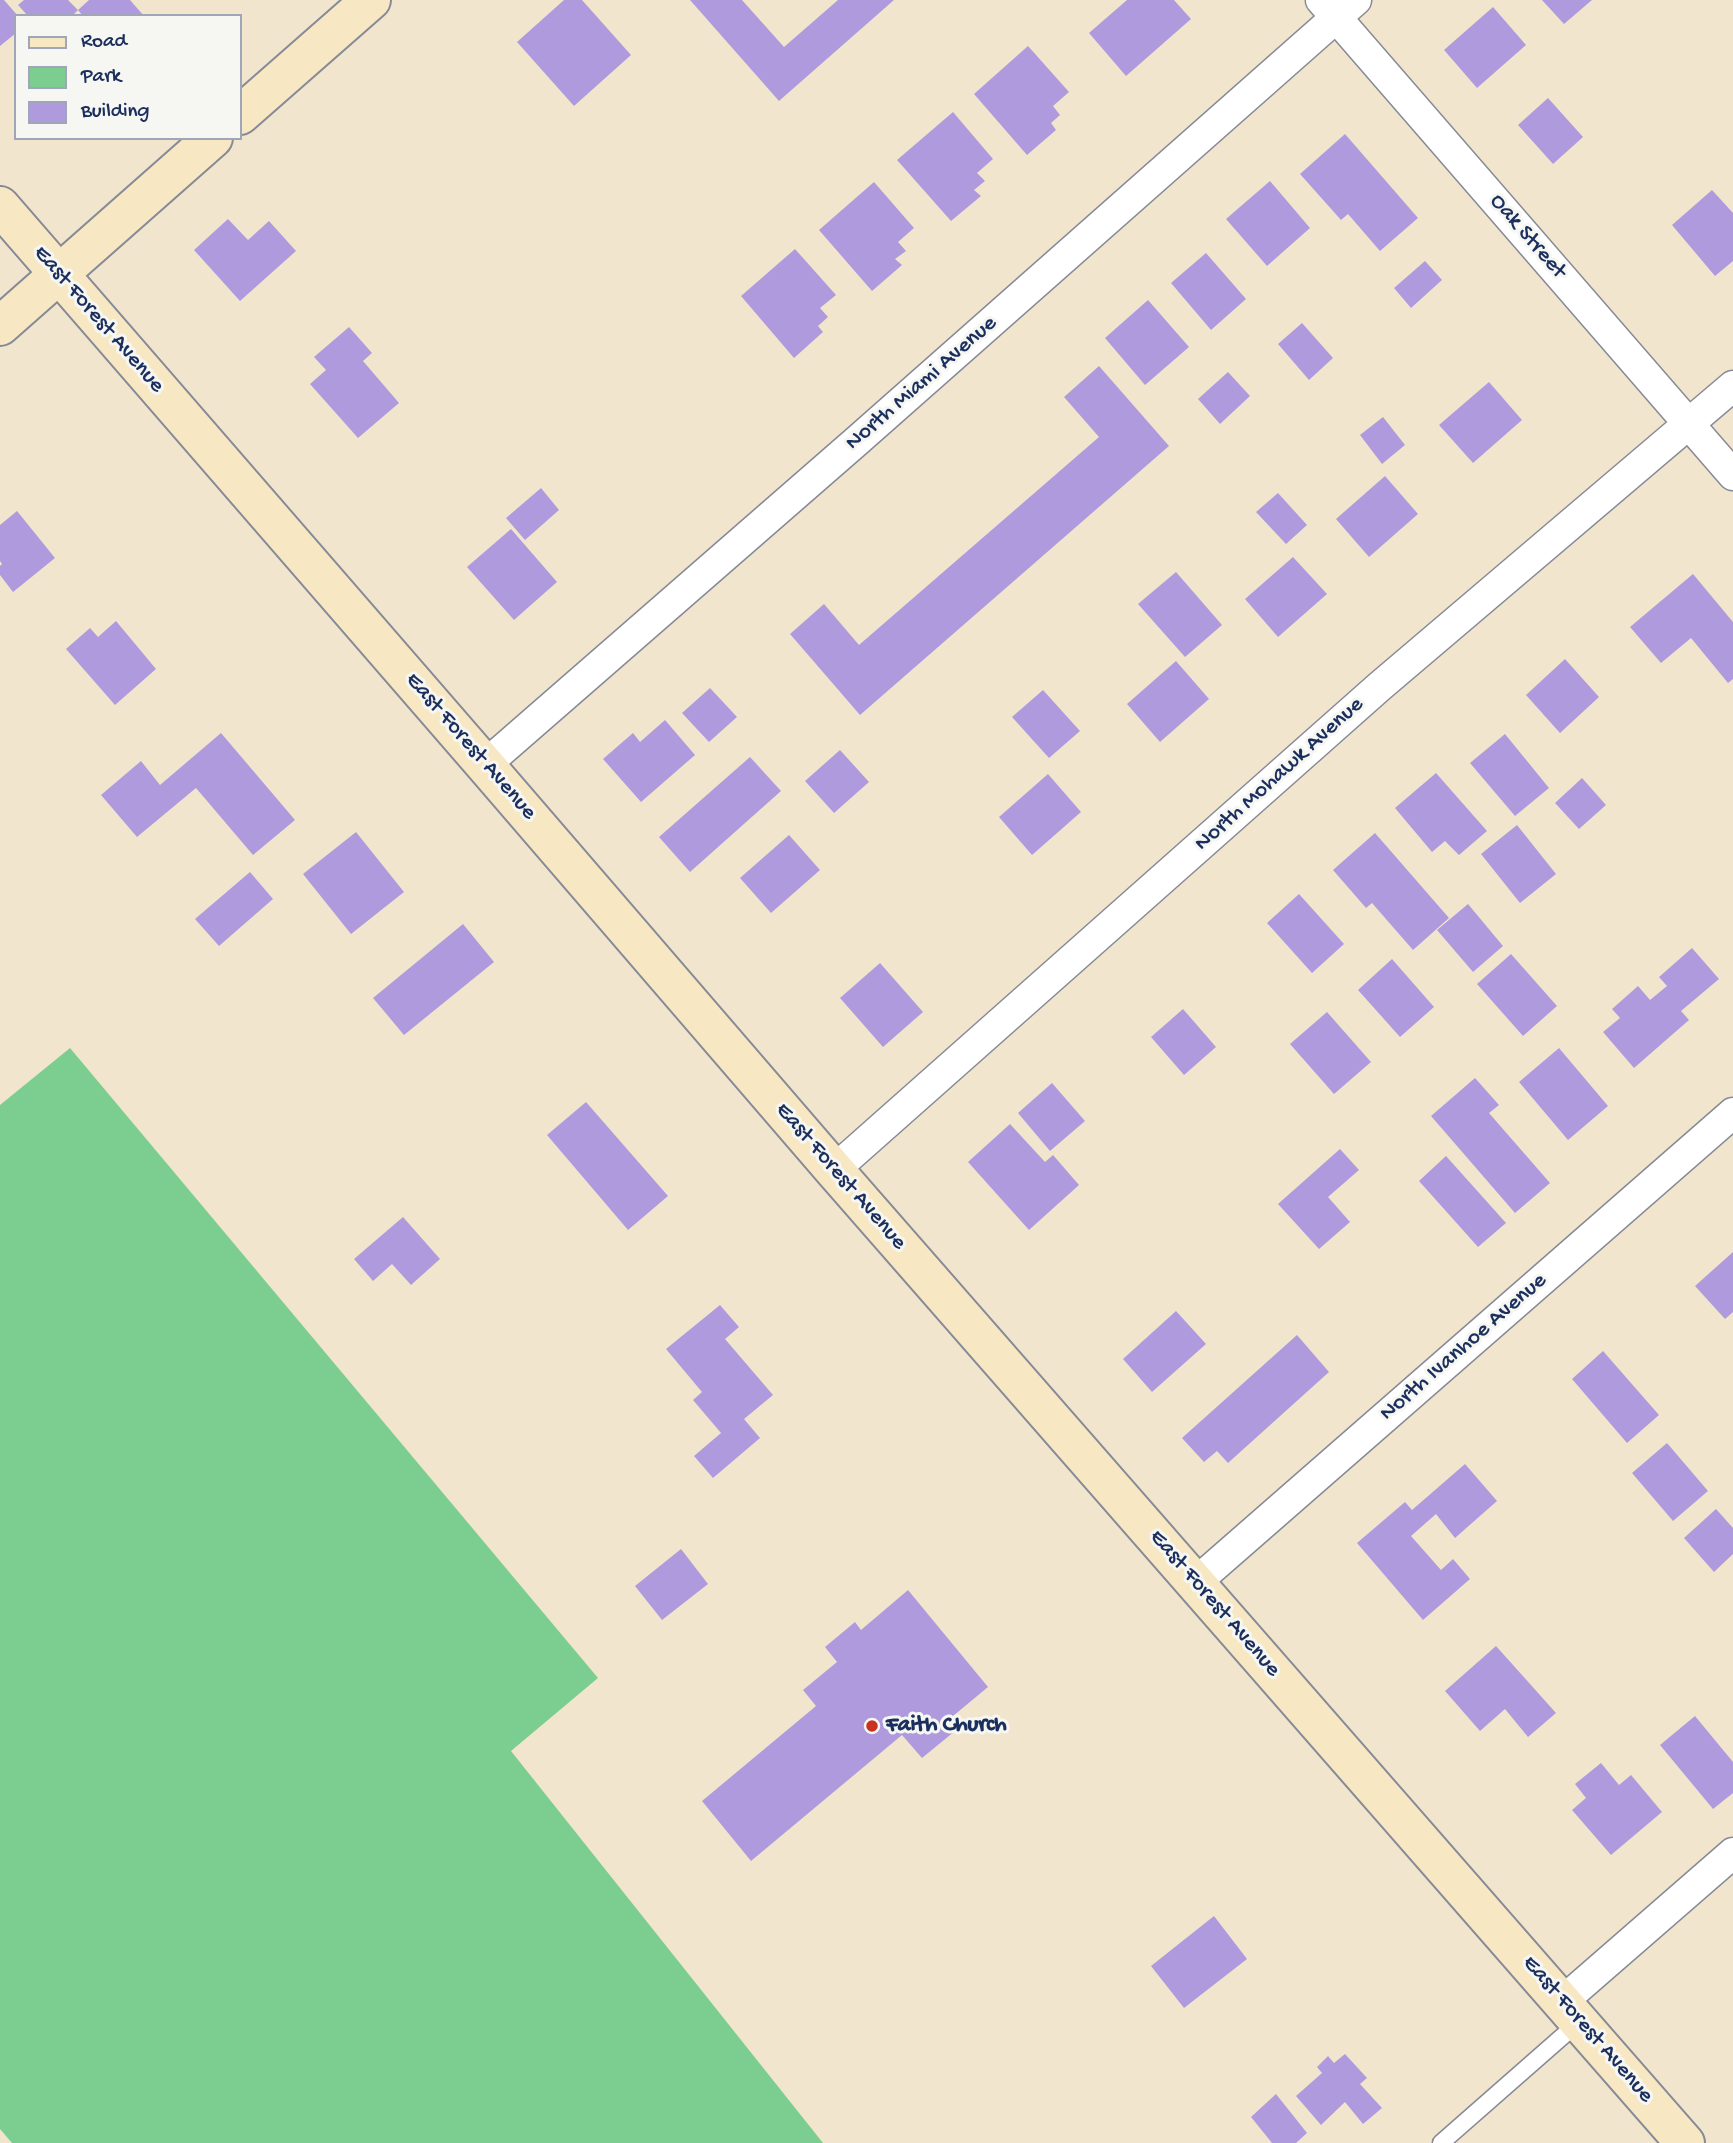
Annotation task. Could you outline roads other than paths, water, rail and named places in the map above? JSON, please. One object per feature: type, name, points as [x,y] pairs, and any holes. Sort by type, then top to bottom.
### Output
[{"type":"street","points":[[242,113],[371,0]]},
{"type":"street","name":"Oak Street","points":[[1338,6],[1733,475]]},
{"type":"street","name":"North Miami Avenue","points":[[485,765],[858,440],[1338,6]]},
{"type":"street","points":[[0,326],[211,140]]},
{"type":"street","name":"East Forest Avenue","points":[[0,206],[834,1170],[1685,2143]]},
{"type":"street","name":"North Mohawk Avenue","points":[[834,1170],[1379,687],[1733,386]]},
{"type":"street","name":"North Ivanhoe Avenue","points":[[1195,1583],[1733,1113]]},
{"type":"street","points":[[1571,2011],[1733,1853]]},
{"type":"lane","points":[[1441,2143],[1571,2011]]},
{"type":"place","name":"Faith Church","points":[[872,1726]]}]
